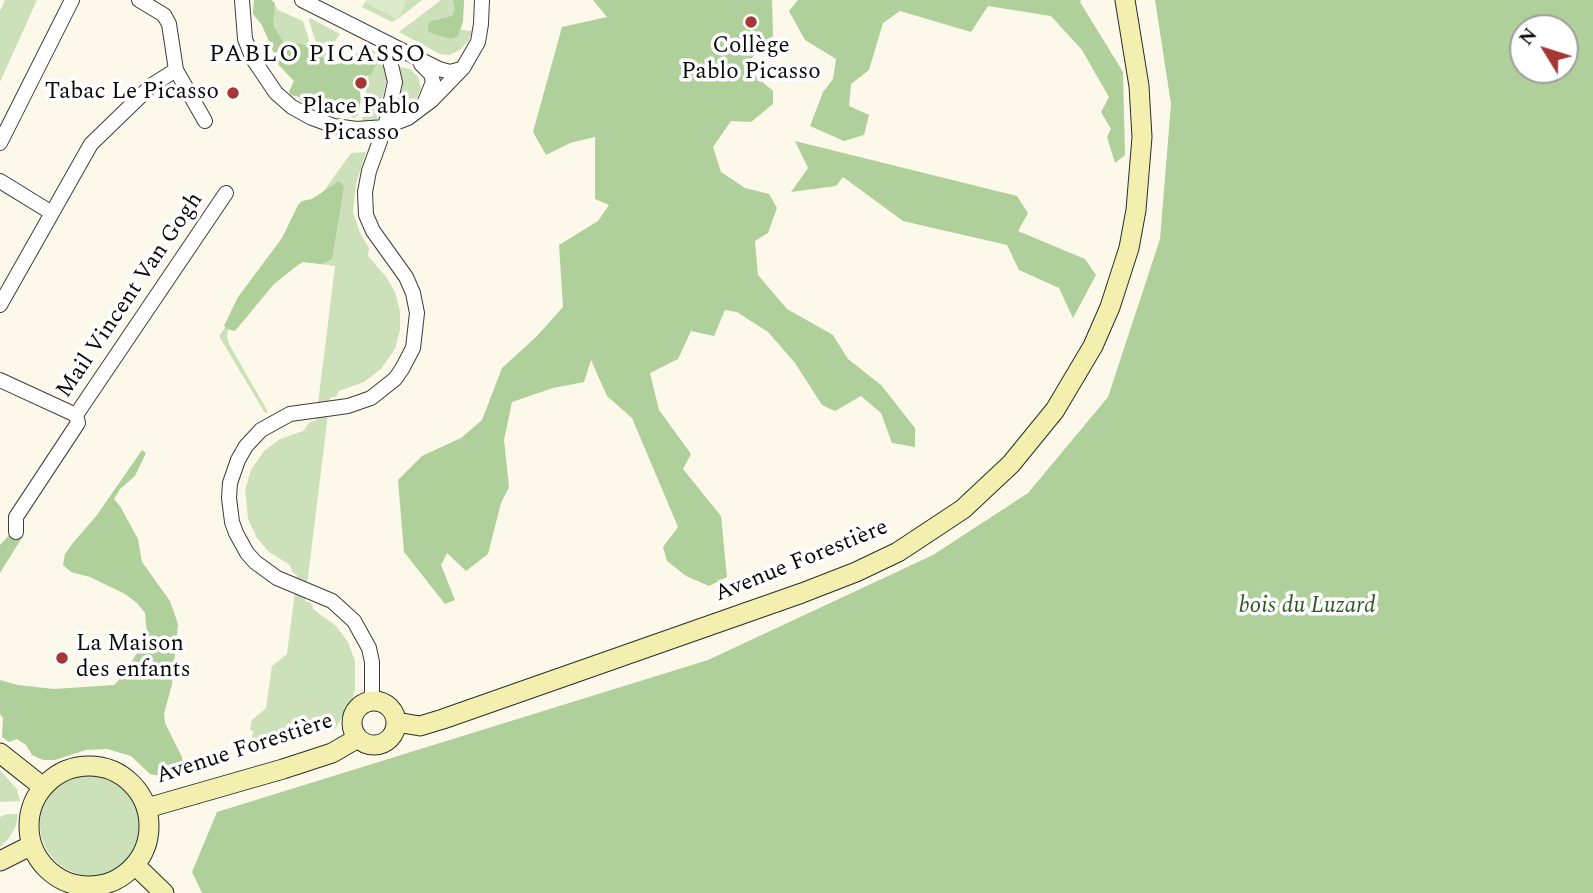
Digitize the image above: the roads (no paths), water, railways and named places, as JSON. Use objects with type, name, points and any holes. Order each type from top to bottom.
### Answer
[{"type":"street","points":[[0,143],[72,0]]},
{"type":"street","points":[[139,0],[164,15],[169,24],[176,70],[205,121]]},
{"type":"street","points":[[242,0],[242,19],[249,49],[263,77],[276,93],[292,107],[312,118],[334,126],[357,129],[385,127],[408,118],[463,68],[478,42],[482,0]]},
{"type":"street","points":[[302,0],[415,59],[450,72],[463,68]]},
{"type":"street","name":"Avenue Forestière","points":[[396,722],[419,726],[443,719],[856,572],[898,552],[953,516],[1011,464],[1055,410],[1093,346],[1110,307],[1129,248],[1136,210],[1142,137],[1139,86],[1125,0]]},
{"type":"street","points":[[372,701],[372,662],[369,648],[354,621],[332,601],[277,578],[255,562],[247,554],[236,533],[229,498],[232,473],[238,460],[246,446],[261,430],[290,414],[348,406],[371,398],[395,379],[409,358],[417,327],[413,293],[406,277],[373,231],[366,215],[365,192],[369,171],[385,127],[395,82],[386,44]]},
{"type":"street","points":[[415,59],[431,74],[433,82],[423,107]]},
{"type":"street","points":[[0,305],[100,133],[152,85],[176,70]]},
{"type":"street","points":[[0,181],[52,213]]},
{"type":"street","name":"Mail Vincent Van Gogh","points":[[16,532],[16,517],[78,424],[76,415],[226,193]]},
{"type":"street","points":[[0,380],[76,415]]},
{"type":"street","points":[[372,701],[386,704],[396,722],[391,736],[379,744],[364,742],[358,738],[352,725],[359,706],[372,701]]},
{"type":"street","name":"Avenue Forestière","points":[[147,808],[332,753],[358,738]]},
{"type":"street","points":[[0,753],[43,787]]},
{"type":"street","points":[[92,766],[110,769],[126,778],[138,791],[147,808],[148,839],[143,853],[135,865],[113,881],[104,884],[86,887],[69,883],[52,874],[40,861],[32,845],[29,826],[32,807],[43,787],[57,775],[74,768],[92,766]]},
{"type":"street","points":[[0,861],[32,845]]},
{"type":"street","points":[[135,865],[164,893]]},
{"type":"place","name":"Collège Pablo Picasso","points":[[751,22]]},
{"type":"place","name":"Place Pablo Picasso","points":[[361,83]]},
{"type":"place","name":"Tabac Le Picasso","points":[[233,93]]},
{"type":"place","name":"La Maison des enfants","points":[[62,658]]},
{"type":"district","name":"PABLO PICASSO","points":[[318,56]]},
{"type":"park label","name":"bois du Luzard","points":[[1307,607]]}]
